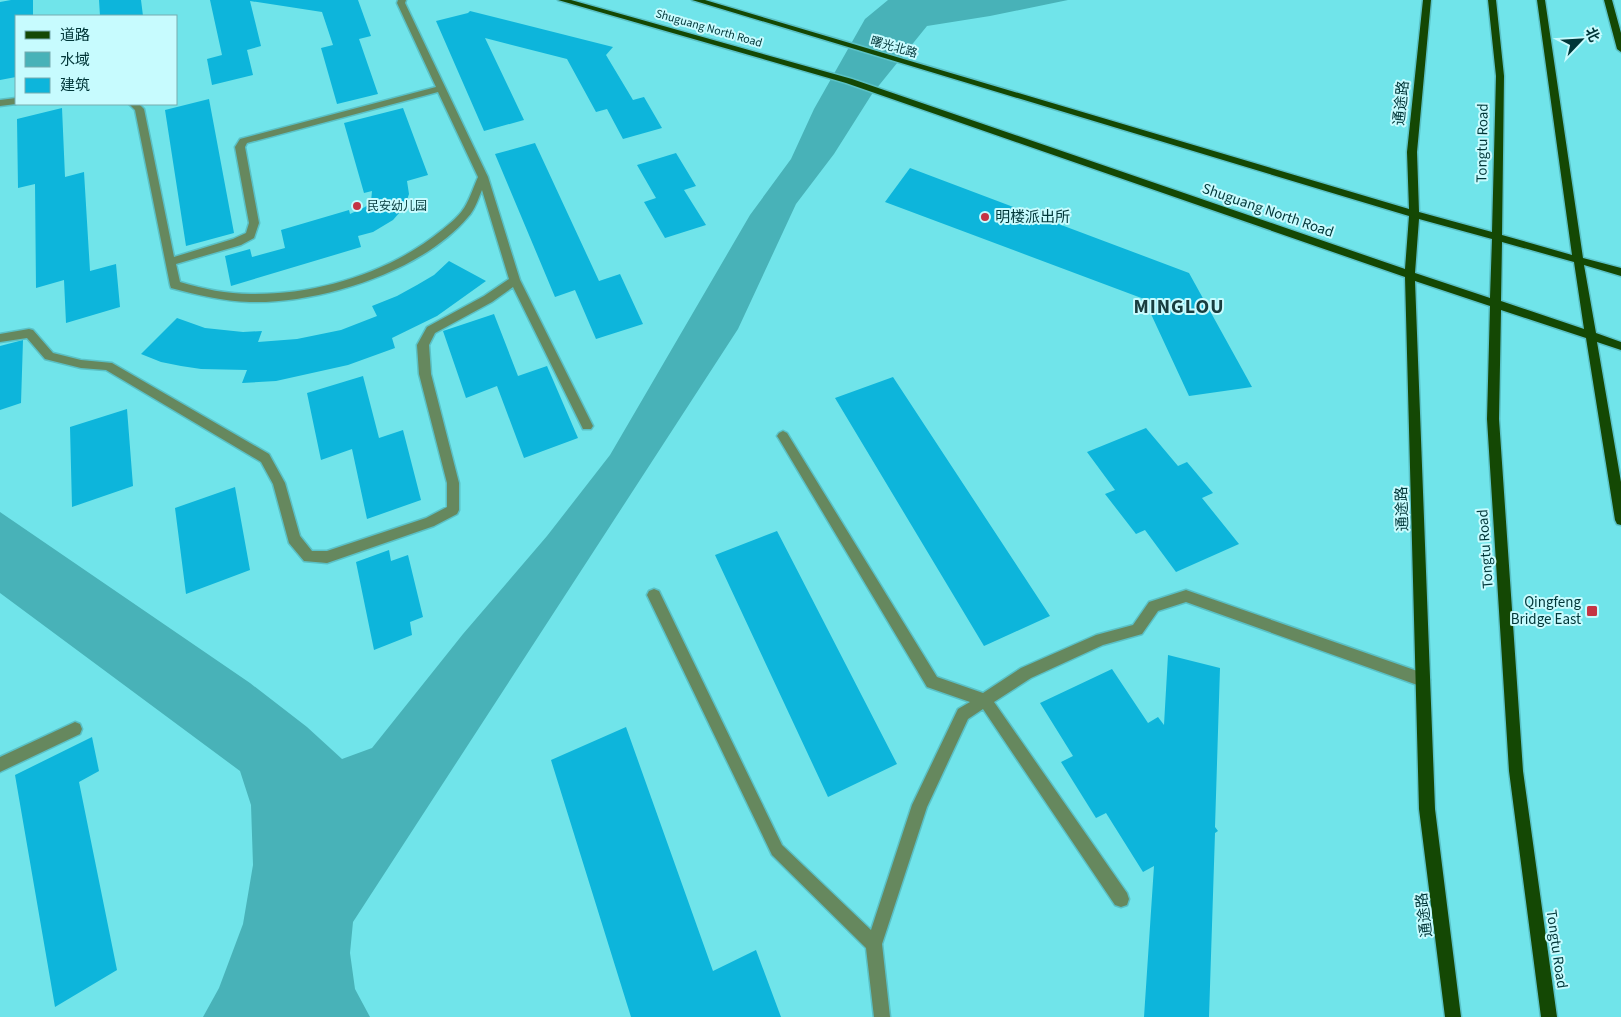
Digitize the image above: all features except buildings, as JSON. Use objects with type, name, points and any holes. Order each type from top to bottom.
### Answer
[{"type":"main road","name":"Shuguang North Road","points":[[562,0],[849,81],[1621,346]]},
{"type":"main road","name":"Shuguang North Road","points":[[696,0],[853,48]]},
{"type":"main road","name":"通途路","points":[[1427,0],[1412,152],[1414,214],[1410,275],[1427,809],[1453,1017]]},
{"type":"main road","name":"Tongtu Road","points":[[1492,0],[1500,76],[1493,419],[1516,761],[1549,1017]]},
{"type":"main road","points":[[1541,0],[1551,84],[1578,260],[1621,520]]},
{"type":"main road","points":[[1608,0],[1621,50]]},
{"type":"main road","name":"曙光北路","points":[[853,48],[1414,214]]},
{"type":"main road","points":[[1414,214],[1621,272]]},
{"type":"lane","points":[[402,0],[401,3],[483,177],[515,280],[587,426]]},
{"type":"lane","points":[[170,262],[237,242],[250,235],[254,223],[240,147],[243,141],[442,88]]},
{"type":"lane","points":[[0,103],[15,101]]},
{"type":"lane","points":[[135,105],[139,109],[175,285],[226,296],[261,298],[300,293],[371,276],[409,258],[437,241],[466,213],[483,177]]},
{"type":"lane","points":[[0,338],[29,333],[49,356],[81,364],[108,366],[265,458],[280,483],[294,539],[309,557],[327,557],[430,522],[453,510],[452,483],[425,374],[423,345],[431,330],[488,299],[515,280]]},
{"type":"lane","points":[[783,436],[932,682],[985,700],[1121,899]]},
{"type":"lane","points":[[654,595],[777,850],[874,944]]},
{"type":"lane","points":[[882,1017],[874,944],[920,805],[963,714],[1026,673],[1101,639],[1136,630],[1154,606],[1186,596],[1423,680]]},
{"type":"lane","points":[[0,765],[75,729]]},
{"type":"water","points":[[888,0],[1068,0],[990,16],[927,26],[872,94],[834,154],[796,204],[738,329],[353,922],[350,953],[355,989],[370,1017],[203,1017],[219,988],[243,924],[253,865],[251,805],[240,771],[0,593],[0,512],[250,683],[307,727],[342,759],[372,748],[463,634],[547,536],[610,455],[750,215],[791,159],[814,109],[865,19]]},
{"type":"place","name":"民安幼儿园","points":[[357,206]]},
{"type":"place","name":"明楼派出所","points":[[985,217]]},
{"type":"place","name":"Qingfeng Bridge East","points":[[1592,611]]},
{"type":"district","name":"MINGLOU","points":[[1179,306]]}]
